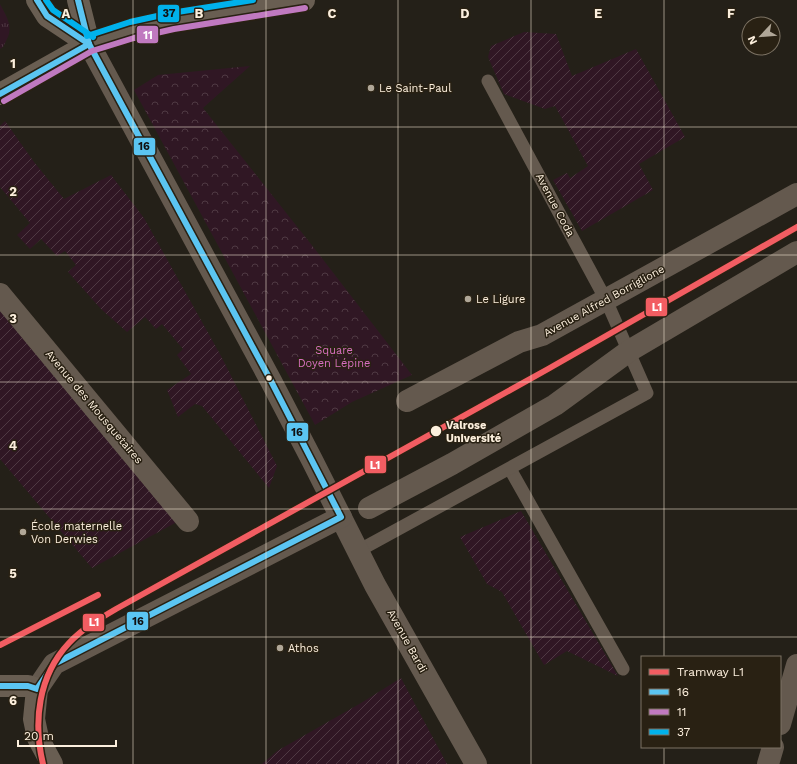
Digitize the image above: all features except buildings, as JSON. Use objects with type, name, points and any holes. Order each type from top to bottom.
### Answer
[{"type":"street","points":[[37,0],[47,16],[89,44]]},
{"type":"street","points":[[78,0],[89,44]]},
{"type":"street","points":[[0,94],[89,44],[132,30],[173,21],[304,0]]},
{"type":"street","name":"Avenue Bardi","points":[[89,44],[267,374],[391,614],[476,764]]},
{"type":"street","name":"Avenue Alfred Borriglione","points":[[407,401],[518,342],[542,335],[797,194]]},
{"type":"street","points":[[369,508],[452,464],[555,405],[629,351],[797,252]]},
{"type":"street","name":"Avenue des Mousquetaires","points":[[0,294],[188,521]]},
{"type":"street","points":[[52,764],[38,738],[34,719],[37,689],[54,664],[341,517]]},
{"type":"street","points":[[781,721],[797,665]]},
{"type":"street","points":[[0,686],[28,686],[37,689]]},
{"type":"street","points":[[768,764],[773,748]]},
{"type":"lane","name":"Avenue Coda","points":[[488,81],[606,300],[629,351]]},
{"type":"lane","points":[[358,552],[647,393],[629,351]]},
{"type":"lane","points":[[510,469],[623,669]]},
{"type":"green space","points":[[0,4],[9,22],[9,32],[4,46],[0,49]]},
{"type":"green space","points":[[524,32],[556,34],[572,76],[636,49],[685,137],[639,164],[653,190],[582,231],[553,180],[567,173],[570,178],[588,166],[555,106],[545,109],[504,94],[488,57],[491,46]]},
{"type":"green space","name":"Square Doyen Lépine","points":[[250,66],[203,108],[412,375],[352,402],[315,425],[134,90],[158,75]]},
{"type":"green space","points":[[5,121],[34,162],[64,199],[111,175],[144,218],[221,356],[277,466],[269,488],[202,406],[195,404],[178,417],[167,390],[191,374],[177,355],[183,349],[162,324],[156,329],[145,317],[127,332],[101,309],[68,272],[76,265],[65,251],[57,256],[41,239],[30,249],[17,235],[30,223],[0,187],[0,126]]},
{"type":"green space","points":[[0,311],[177,522],[92,568],[0,459]]},
{"type":"green space","points":[[521,511],[618,676],[567,651],[544,665],[502,592],[487,584],[460,537]]},
{"type":"green space","points":[[401,678],[447,764],[262,764],[277,751],[361,703]]},
{"type":"tram line","name":"L1","points":[[43,764],[38,732],[39,716],[41,700],[50,670],[69,643],[91,624],[548,369],[797,227]]},
{"type":"tram line","name":"L1","points":[[0,645],[98,595]]},
{"type":"transit line","name":"16","points":[[37,0],[47,16],[89,44]]},
{"type":"transit line","name":"37","points":[[46,0],[53,10],[93,37]]},
{"type":"transit line","name":"16","points":[[0,686],[28,686],[37,689],[54,664],[341,517],[271,381],[89,44],[78,0]]},
{"type":"transit line","name":"37","points":[[87,36],[130,22],[171,13],[253,0]]},
{"type":"transit line","name":"11","points":[[4,101],[92,51],[134,38],[174,29],[305,8]]},
{"type":"transit line","name":"16","points":[[0,94],[89,44]]},
{"type":"place","name":"Le Saint-Paul","points":[[371,88]]},
{"type":"place","name":"Le Ligure","points":[[468,299]]},
{"type":"place","name":"Valrose Université","points":[[436,431]]},
{"type":"place","name":"École maternelle Von Derwies","points":[[23,532]]},
{"type":"place","name":"Athos","points":[[280,648]]}]
